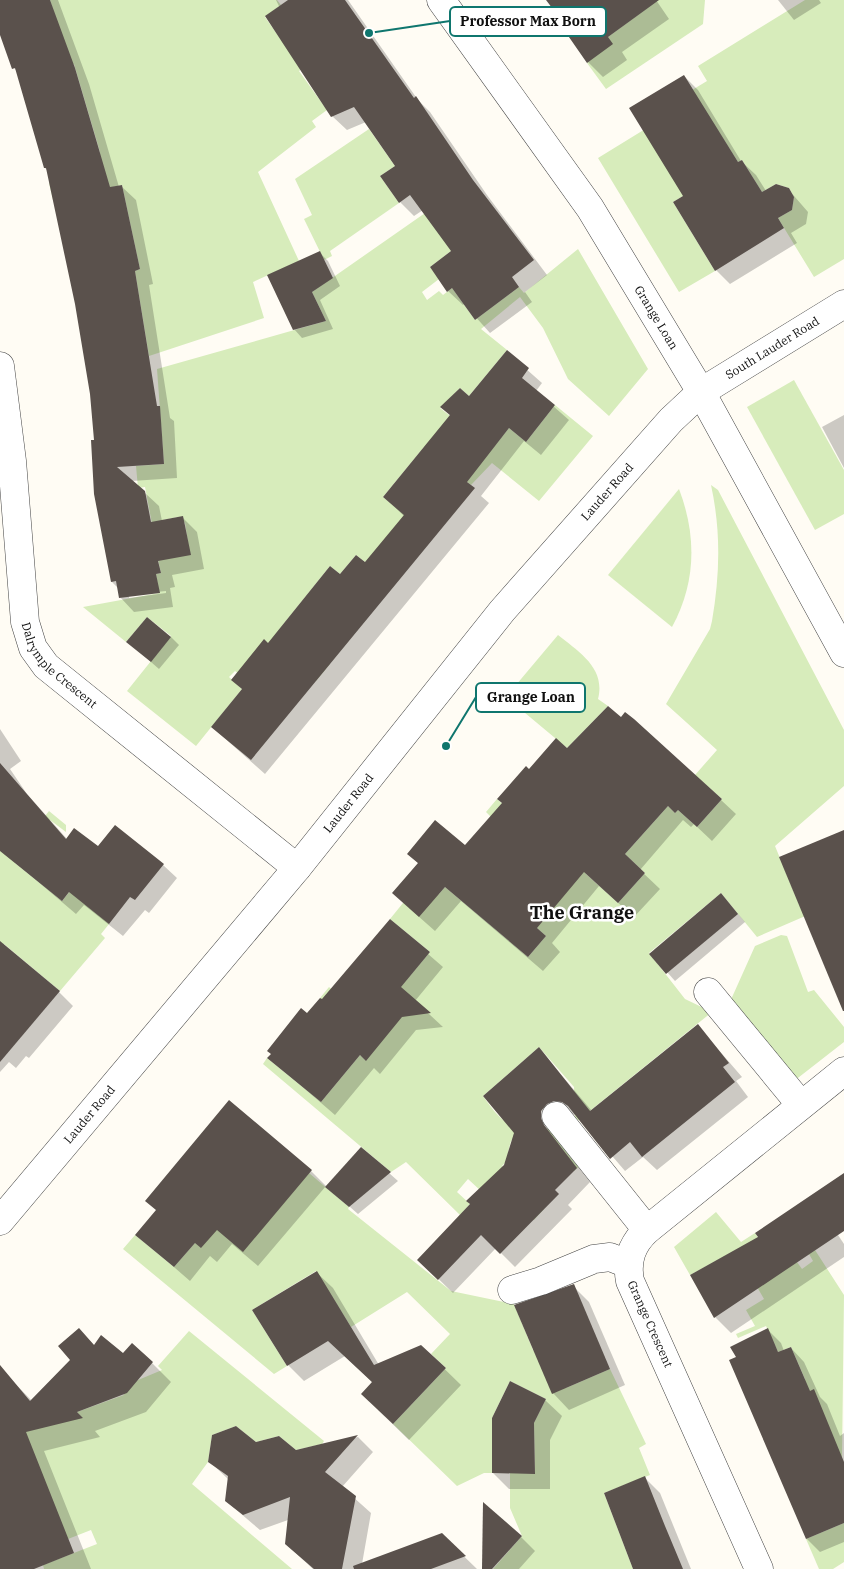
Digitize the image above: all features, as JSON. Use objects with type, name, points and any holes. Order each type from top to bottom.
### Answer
[{"type":"street","name":"Grange Loan","points":[[441,0],[590,208],[701,392],[844,652]]},
{"type":"street","name":"South Lauder Road","points":[[701,392],[844,304]]},
{"type":"street","name":"Dalrymple Crescent","points":[[0,366],[12,461],[25,622],[35,653],[46,666],[297,868]]},
{"type":"street","name":"Lauder Road","points":[[0,1221],[297,868],[502,611],[665,426],[701,392]]},
{"type":"street","points":[[708,992],[801,1105]]},
{"type":"street","name":"Grange Crescent","points":[[759,1569],[630,1281],[628,1264],[638,1238],[844,1071]]},
{"type":"street","points":[[556,1116],[647,1230]]},
{"type":"street","points":[[512,1290],[594,1259],[610,1257],[628,1264]]},
{"type":"green space","points":[[50,0],[277,0],[281,5],[265,17],[282,41],[318,57],[299,71],[327,110],[312,121],[316,127],[258,172],[299,261],[253,282],[264,318],[149,356],[135,271],[140,269],[122,185],[53,200],[49,183],[98,165],[100,152],[74,64],[71,65]]},
{"type":"green space","points":[[652,0],[705,0],[703,24],[606,89],[587,63],[608,37],[654,3]]},
{"type":"green space","points":[[805,0],[844,0],[844,259],[814,277],[778,218],[792,210],[794,197],[789,188],[776,184],[762,192],[742,160],[738,162],[717,129],[683,196],[673,202],[715,271],[679,292],[598,158],[668,115],[664,107],[707,81],[698,66]]},
{"type":"green space","points":[[369,129],[395,166],[380,176],[399,203],[330,251],[332,256],[324,260],[304,219],[312,215],[295,179]]},
{"type":"green space","points":[[448,197],[451,251],[430,267],[439,279],[422,292],[427,300],[439,291],[443,295],[452,288],[475,320],[519,287],[524,293],[578,249],[648,369],[609,416],[568,379],[543,328],[520,297],[481,329],[507,350],[469,396],[460,388],[440,408],[492,449],[509,428],[526,442],[555,405],[593,436],[539,501],[492,463],[471,485],[424,447],[383,497],[431,536],[365,562],[356,555],[340,574],[330,566],[282,626],[330,664],[316,681],[264,640],[243,677],[235,671],[229,677],[242,689],[196,746],[127,691],[171,636],[147,617],[126,642],[83,607],[159,593],[156,574],[161,573],[157,555],[189,549],[185,523],[178,517],[163,520],[159,528],[153,529],[145,487],[138,488],[136,466],[164,464],[157,369],[326,321],[312,292]]},
{"type":"green space","points":[[794,380],[844,470],[844,514],[815,530],[747,407]]},
{"type":"green space","points":[[711,485],[718,490],[844,730],[844,786],[775,846],[796,897],[810,914],[757,937],[721,893],[649,953],[685,999],[712,1012],[575,1123],[574,1087],[539,1047],[483,1096],[499,1116],[512,1125],[553,1129],[582,1164],[574,1171],[536,1133],[519,1134],[511,1141],[508,1152],[512,1156],[502,1166],[544,1209],[534,1220],[493,1181],[482,1192],[468,1179],[457,1192],[470,1204],[460,1215],[406,1162],[391,1172],[263,1064],[267,1058],[321,1102],[360,1055],[366,1061],[346,1019],[320,998],[329,987],[371,1022],[430,952],[390,919],[403,903],[439,894],[445,887],[528,957],[546,936],[537,928],[490,816],[486,812],[497,799],[541,838],[570,805],[586,874],[618,903],[645,873],[625,854],[668,806],[675,813],[678,810],[697,827],[722,799],[695,775],[717,750],[666,704],[710,629],[712,621],[717,586],[718,536]]},
{"type":"green space","points":[[679,489],[689,524],[691,559],[686,593],[672,627],[608,575]]},
{"type":"green space","points":[[558,635],[589,662],[598,678],[598,699],[608,706],[567,748],[506,697]]},
{"type":"green space","points":[[49,811],[66,825],[66,832],[50,820],[15,863],[62,901],[75,885],[109,924],[101,934],[105,938],[60,991],[4,944],[0,948],[0,820],[42,820]]},
{"type":"green space","points":[[781,935],[787,936],[808,992],[814,990],[844,1027],[844,1042],[794,1081],[729,1004],[755,946]]},
{"type":"green space","points":[[309,1173],[349,1207],[348,1209],[451,1291],[514,1304],[533,1350],[566,1388],[610,1369],[646,1444],[639,1448],[650,1475],[604,1493],[633,1569],[493,1569],[522,1536],[510,1508],[510,1473],[535,1473],[534,1423],[546,1399],[510,1381],[492,1418],[492,1473],[484,1473],[457,1486],[393,1424],[446,1368],[431,1354],[450,1334],[407,1292],[351,1327],[316,1271],[252,1310],[287,1366],[274,1374],[123,1249],[135,1235],[174,1267],[195,1243]]},
{"type":"green space","points":[[716,1212],[741,1242],[755,1233],[781,1272],[797,1262],[802,1269],[813,1261],[809,1254],[815,1250],[844,1295],[842,1459],[797,1397],[792,1385],[805,1379],[791,1347],[778,1352],[766,1326],[738,1338],[736,1334],[755,1326],[746,1310],[764,1299],[736,1250],[690,1275],[674,1247]]},
{"type":"green space","points":[[189,1331],[324,1441],[322,1444],[296,1450],[279,1436],[256,1442],[236,1426],[212,1435],[208,1462],[192,1484],[292,1569],[44,1569],[43,1565],[97,1544],[91,1530],[68,1539],[0,1423],[82,1418],[77,1412],[124,1395],[119,1388],[162,1370],[158,1366]]},
{"type":"green space","points":[[844,1523],[844,1562],[833,1569],[819,1569],[806,1539]]},
{"type":"building","points":[[0,0],[50,0],[75,68],[110,187],[122,185],[140,269],[135,271],[157,406],[160,406],[164,464],[117,467],[145,491],[151,522],[183,516],[191,555],[158,561],[161,573],[156,574],[160,593],[119,598],[116,581],[111,582],[94,494],[91,440],[94,440],[90,394],[75,304],[46,168],[44,168],[15,68],[12,69],[0,35]]},
{"type":"building","points":[[288,0],[345,0],[414,98],[416,96],[473,180],[534,260],[512,277],[519,287],[475,320],[452,288],[447,292],[430,267],[451,251],[410,195],[399,203],[380,176],[395,166],[354,107],[331,117],[265,16]]},
{"type":"building","points":[[546,0],[659,0],[608,37],[613,44],[587,63],[562,27],[565,25]]},
{"type":"building","points":[[684,75],[738,162],[742,160],[762,192],[776,184],[789,188],[794,197],[792,210],[778,218],[784,228],[715,271],[673,202],[683,196],[629,108]]},
{"type":"building","points":[[320,251],[333,278],[312,292],[326,321],[293,330],[267,275]]},
{"type":"building","points":[[507,350],[529,368],[522,378],[555,405],[526,442],[509,428],[467,482],[475,488],[251,760],[211,727],[242,689],[231,680],[264,639],[268,643],[330,566],[340,574],[356,555],[365,562],[404,515],[383,497],[450,415],[440,407],[460,388],[469,396]]},
{"type":"building","points":[[147,617],[171,637],[151,662],[126,642]]},
{"type":"building","points":[[608,706],[621,717],[625,712],[634,719],[722,799],[697,827],[678,810],[675,813],[668,806],[625,854],[645,873],[618,903],[584,872],[537,928],[546,936],[528,957],[445,887],[419,917],[392,893],[418,863],[407,854],[435,820],[465,845],[502,803],[497,799],[526,766],[529,769],[556,738],[567,748]]},
{"type":"building","points":[[0,763],[66,839],[74,828],[98,846],[115,825],[164,864],[135,900],[130,897],[109,924],[69,892],[62,901],[0,851]]},
{"type":"building","points":[[844,830],[844,1011],[843,1011],[779,857]]},
{"type":"building","points":[[721,893],[738,914],[666,974],[649,954]]},
{"type":"building","points":[[390,919],[430,952],[401,987],[431,1013],[402,1017],[366,1061],[360,1055],[321,1102],[267,1058],[271,1054],[267,1051],[301,1008],[307,1013],[320,998],[322,999]]},
{"type":"building","points":[[0,941],[60,991],[0,1062]]},
{"type":"building","points":[[698,1024],[729,1063],[723,1067],[735,1082],[642,1157],[630,1142],[610,1159],[568,1106],[562,1102],[554,1101],[547,1104],[541,1111],[544,1125],[577,1168],[555,1190],[559,1194],[500,1254],[481,1235],[438,1280],[417,1260],[470,1204],[466,1201],[504,1165],[514,1133],[483,1096],[539,1047],[590,1111]]},
{"type":"building","points":[[229,1100],[312,1170],[243,1252],[217,1230],[201,1248],[195,1243],[174,1267],[135,1235],[156,1210],[145,1201]]},
{"type":"building","points":[[361,1147],[391,1172],[349,1207],[325,1187]]},
{"type":"building","points":[[844,1173],[844,1231],[714,1318],[690,1275],[758,1237],[755,1233]]},
{"type":"building","points":[[317,1271],[374,1365],[421,1345],[446,1368],[393,1424],[361,1394],[372,1382],[328,1341],[287,1366],[252,1310]]},
{"type":"building","points":[[574,1284],[610,1369],[552,1394],[514,1305]]},
{"type":"building","points":[[79,1328],[94,1345],[101,1335],[123,1353],[132,1343],[153,1362],[127,1393],[77,1412],[83,1418],[26,1432],[74,1553],[34,1569],[0,1569],[0,1365],[30,1401],[70,1360],[58,1346]]},
{"type":"building","points":[[768,1328],[778,1352],[791,1347],[810,1391],[814,1389],[844,1462],[844,1523],[806,1539],[729,1360],[736,1357],[730,1347]]},
{"type":"building","points":[[510,1381],[546,1399],[534,1423],[535,1474],[492,1473],[492,1418]]},
{"type":"building","points":[[236,1426],[256,1442],[279,1436],[296,1450],[358,1435],[325,1472],[356,1496],[342,1569],[314,1569],[285,1544],[290,1497],[243,1515],[225,1501],[228,1476],[208,1462],[212,1435]]},
{"type":"building","points":[[645,1476],[683,1569],[633,1569],[604,1493]]},
{"type":"building","points":[[483,1502],[522,1536],[492,1569],[482,1569]]},
{"type":"building","points":[[442,1533],[466,1556],[431,1569],[354,1569],[353,1566]]},
{"type":"place","name":"Professor Max Born","points":[[369,33]]},
{"type":"place","name":"Grange Loan","points":[[446,746]]},
{"type":"district","name":"The Grange","points":[[582,913]]}]
